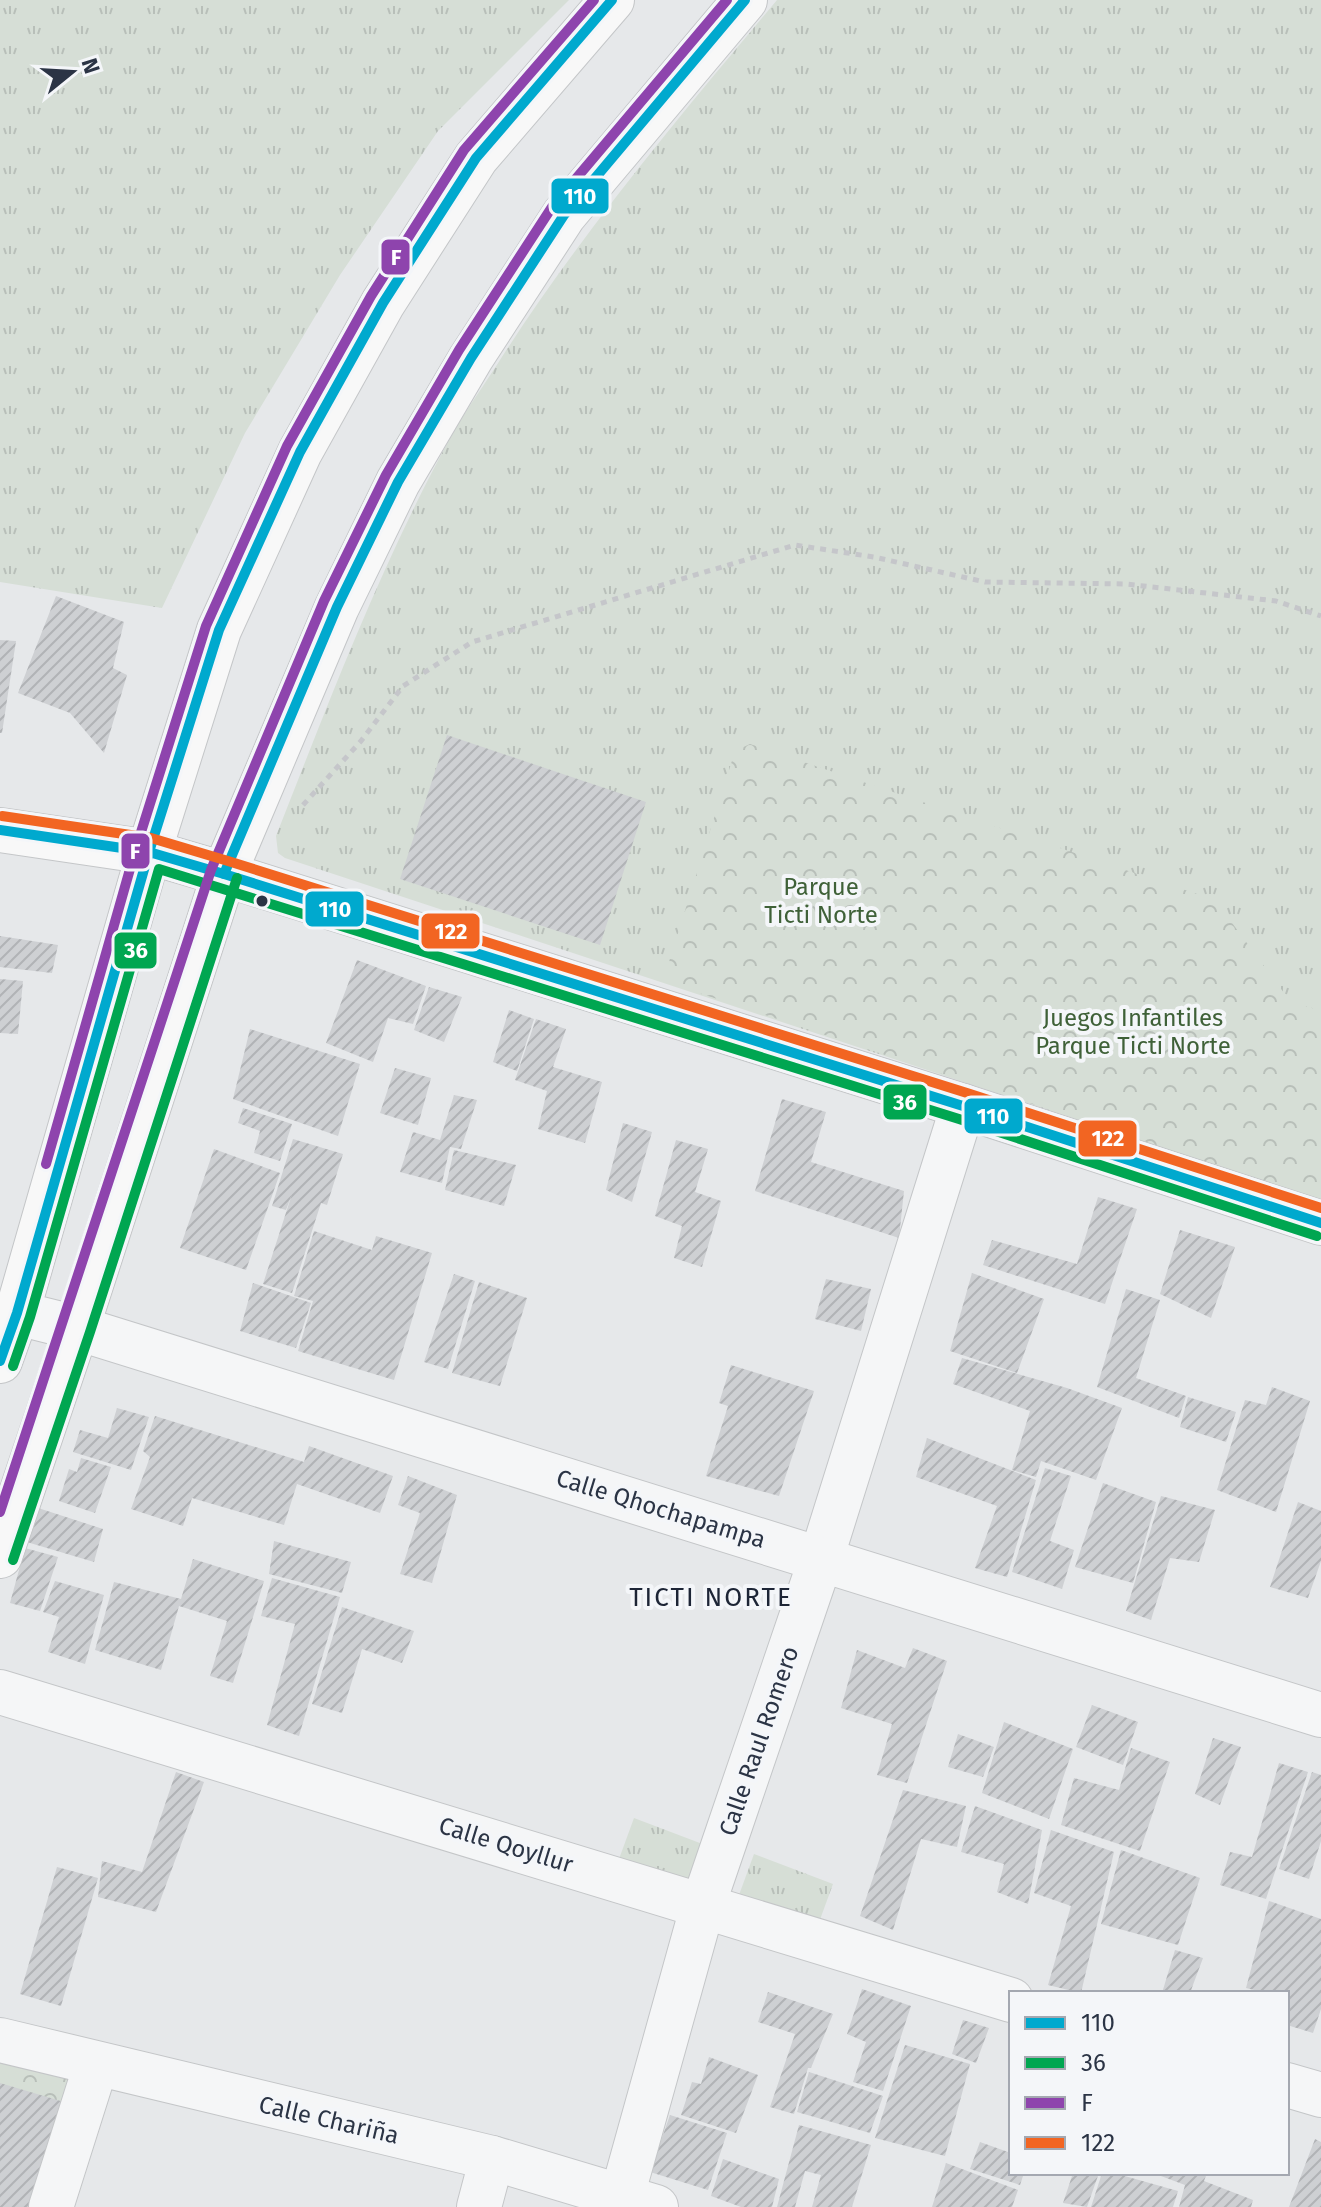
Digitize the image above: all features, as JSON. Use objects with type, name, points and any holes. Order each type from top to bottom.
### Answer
[{"type":"main road","points":[[0,1361],[8,1312],[219,630],[300,452],[383,303],[476,158],[612,0]]},
{"type":"main road","points":[[0,1556],[224,874],[337,607],[398,482],[464,370],[564,215],[745,0]]},
{"type":"main road","points":[[0,830],[149,852],[224,874]]},
{"type":"street","points":[[224,874],[963,1106],[1321,1223]]},
{"type":"street","name":"Calle Raul Romero","points":[[639,2202],[703,1905],[821,1559],[963,1106]]},
{"type":"street","name":"Calle Qhochapampa","points":[[8,1312],[77,1328],[1321,1715]]},
{"type":"street","name":"Calle Qoyllur","points":[[0,1692],[1009,1999]]},
{"type":"street","name":"Calle Chariña","points":[[0,2040],[492,2158],[639,2202]]},
{"type":"street","points":[[51,2207],[96,2065]]},
{"type":"street","points":[[1289,2086],[1321,2095]]},
{"type":"street","points":[[479,2207],[492,2158]]},
{"type":"path","points":[[297,812],[361,741],[403,686],[472,642],[795,545],[874,557],[985,582],[1126,584],[1276,601],[1321,616]]},
{"type":"green space","points":[[0,0],[569,0],[438,131],[340,275],[245,433],[162,608],[0,582]]},
{"type":"green space","name":"Juegos Infantiles Parque Ticti Norte","points":[[777,0],[1321,0],[1321,1200],[285,858],[278,853],[276,836],[358,631],[403,530],[454,431],[564,266],[668,132]]},
{"type":"green space","name":"Parque Ticti Norte","points":[[750,744],[1215,900],[1290,1001],[1321,1011],[1321,1200],[663,981],[735,751]]},
{"type":"green space","points":[[634,1818],[713,1848],[698,1888],[619,1859]]},
{"type":"green space","points":[[754,1854],[833,1884],[818,1925],[739,1895]]},
{"type":"green space","points":[[0,2053],[68,2078],[72,2088],[0,2207]]},
{"type":"building","points":[[56,596],[124,622],[113,668],[127,675],[104,753],[70,713],[18,693]]},
{"type":"building","points":[[0,640],[16,641],[2,733],[0,733]]},
{"type":"building","points":[[447,735],[646,802],[600,945],[400,879]]},
{"type":"building","points":[[0,936],[58,945],[52,973],[0,967]]},
{"type":"building","points":[[357,960],[426,986],[413,1024],[388,1018],[373,1062],[326,1043]]},
{"type":"building","points":[[0,979],[23,981],[18,1034],[0,1033]]},
{"type":"building","points":[[429,987],[462,997],[444,1042],[414,1030]]},
{"type":"building","points":[[509,1010],[534,1019],[517,1071],[493,1062]]},
{"type":"building","points":[[536,1019],[566,1029],[553,1067],[602,1082],[585,1143],[538,1129],[547,1091],[515,1080]]},
{"type":"building","points":[[250,1029],[360,1064],[338,1136],[233,1099]]},
{"type":"building","points":[[395,1068],[431,1078],[418,1125],[380,1113]]},
{"type":"building","points":[[454,1095],[477,1100],[461,1149],[450,1147],[442,1183],[400,1172],[413,1132],[440,1140]]},
{"type":"building","points":[[782,1099],[826,1112],[811,1162],[904,1191],[899,1238],[755,1191]]},
{"type":"building","points":[[243,1108],[292,1124],[280,1161],[254,1153],[260,1131],[238,1123]]},
{"type":"building","points":[[623,1123],[652,1132],[632,1202],[606,1190]]},
{"type":"building","points":[[293,1139],[343,1154],[327,1205],[321,1203],[292,1293],[263,1284],[292,1194],[286,1210],[272,1206]]},
{"type":"building","points":[[676,1140],[708,1149],[695,1192],[721,1201],[702,1267],[674,1258],[682,1226],[655,1216]]},
{"type":"building","points":[[214,1149],[280,1173],[246,1270],[180,1248]]},
{"type":"building","points":[[454,1150],[516,1165],[504,1206],[445,1190]]},
{"type":"building","points":[[1098,1197],[1137,1209],[1105,1304],[983,1265],[992,1240],[1077,1264]]},
{"type":"building","points":[[1180,1230],[1235,1247],[1211,1318],[1160,1294]]},
{"type":"building","points":[[314,1231],[372,1250],[376,1236],[432,1253],[394,1380],[298,1351],[313,1301],[294,1296]]},
{"type":"building","points":[[972,1273],[1044,1299],[1017,1373],[950,1351]]},
{"type":"building","points":[[454,1274],[475,1281],[448,1369],[424,1362]]},
{"type":"building","points":[[826,1279],[871,1289],[861,1331],[815,1319]]},
{"type":"building","points":[[479,1282],[527,1298],[500,1386],[452,1373]]},
{"type":"building","points":[[253,1283],[311,1303],[296,1348],[240,1331]]},
{"type":"building","points":[[1126,1289],[1160,1300],[1136,1378],[1186,1396],[1179,1418],[1097,1387]]},
{"type":"building","points":[[962,1358],[1067,1388],[1122,1408],[1096,1480],[1041,1461],[1036,1477],[1012,1470],[1030,1411],[953,1384]]},
{"type":"building","points":[[731,1365],[814,1391],[779,1496],[706,1476],[728,1406],[719,1403]]},
{"type":"building","points":[[1272,1387],[1310,1401],[1276,1512],[1217,1490],[1245,1400],[1266,1405]]},
{"type":"building","points":[[1188,1397],[1236,1412],[1226,1442],[1180,1427]]},
{"type":"building","points":[[117,1408],[149,1417],[131,1470],[73,1452],[80,1430],[108,1438]]},
{"type":"building","points":[[155,1416],[304,1462],[309,1446],[393,1476],[380,1513],[297,1484],[284,1525],[192,1498],[183,1526],[131,1509],[150,1457],[143,1451]]},
{"type":"building","points":[[927,1438],[1036,1480],[1007,1577],[975,1568],[997,1506],[916,1477]]},
{"type":"building","points":[[81,1458],[111,1467],[95,1513],[59,1501],[69,1469],[77,1472]]},
{"type":"building","points":[[1045,1468],[1071,1476],[1050,1541],[1074,1550],[1062,1589],[1012,1572]]},
{"type":"building","points":[[408,1476],[457,1495],[432,1583],[400,1574],[420,1513],[398,1505]]},
{"type":"building","points":[[1103,1483],[1156,1502],[1133,1583],[1075,1567]]},
{"type":"building","points":[[1161,1496],[1215,1510],[1199,1562],[1170,1558],[1151,1620],[1126,1611]]},
{"type":"building","points":[[1298,1502],[1321,1511],[1321,1561],[1308,1598],[1270,1587]]},
{"type":"building","points":[[32,1506],[103,1529],[94,1562],[20,1540]]},
{"type":"building","points":[[274,1541],[351,1562],[342,1593],[269,1574]]},
{"type":"building","points":[[25,1548],[58,1557],[40,1611],[10,1603]]},
{"type":"building","points":[[193,1559],[264,1581],[233,1683],[210,1676],[227,1621],[179,1606],[161,1670],[95,1650],[114,1582],[181,1599]]},
{"type":"building","points":[[272,1578],[340,1597],[299,1736],[267,1725],[295,1624],[261,1616]]},
{"type":"building","points":[[55,1581],[104,1595],[85,1664],[48,1652],[59,1617],[43,1612]]},
{"type":"building","points":[[342,1607],[414,1631],[402,1663],[362,1649],[342,1713],[312,1704]]},
{"type":"building","points":[[913,1648],[947,1661],[907,1783],[877,1775],[892,1724],[841,1708],[857,1650],[905,1668]]},
{"type":"building","points":[[1092,1705],[1138,1722],[1123,1765],[1076,1747]]},
{"type":"building","points":[[1004,1722],[1073,1749],[1049,1819],[982,1793]]},
{"type":"building","points":[[958,1734],[994,1747],[983,1777],[948,1767]]},
{"type":"building","points":[[1213,1738],[1241,1747],[1220,1805],[1195,1794]]},
{"type":"building","points":[[1131,1748],[1170,1762],[1140,1851],[1061,1825],[1074,1778],[1119,1790]]},
{"type":"building","points":[[1279,1763],[1308,1772],[1266,1899],[1220,1885],[1230,1852],[1252,1857]]},
{"type":"building","points":[[176,1772],[204,1782],[156,1912],[98,1897],[102,1861],[142,1872]]},
{"type":"building","points":[[1312,1772],[1321,1775],[1321,1841],[1309,1879],[1279,1869]]},
{"type":"building","points":[[903,1790],[966,1806],[957,1847],[921,1839],[893,1930],[860,1916]]},
{"type":"building","points":[[975,1806],[1042,1830],[1028,1904],[997,1892],[1004,1864],[961,1852]]},
{"type":"building","points":[[1051,1830],[1114,1852],[1081,1991],[1048,1985],[1071,1906],[1034,1893]]},
{"type":"building","points":[[1121,1850],[1200,1878],[1178,1945],[1101,1924]]},
{"type":"building","points":[[57,1867],[98,1878],[61,2006],[20,1994]]},
{"type":"building","points":[[1269,1901],[1321,1919],[1321,2009],[1313,2033],[1289,2026],[1289,1991],[1246,1988]]},
{"type":"building","points":[[1175,1950],[1203,1958],[1191,1991],[1163,1991]]},
{"type":"building","points":[[862,1989],[911,2006],[883,2091],[853,2082],[866,2042],[847,2034]]},
{"type":"building","points":[[768,1992],[833,2014],[811,2068],[808,2068],[794,2114],[770,2107],[795,2034],[758,2022]]},
{"type":"building","points":[[963,2020],[989,2028],[976,2063],[952,2054]]},
{"type":"building","points":[[905,2045],[970,2064],[945,2156],[875,2138]]},
{"type":"building","points":[[709,2057],[758,2075],[736,2133],[681,2115],[692,2082],[701,2084]]},
{"type":"building","points":[[809,2072],[883,2096],[870,2133],[797,2112]]},
{"type":"building","points":[[0,2083],[64,2102],[34,2207],[0,2207]]},
{"type":"building","points":[[670,2115],[727,2133],[708,2190],[650,2172]]},
{"type":"building","points":[[799,2125],[871,2145],[852,2207],[812,2207],[821,2175],[805,2171],[795,2207],[777,2207]]},
{"type":"building","points":[[1315,2139],[1321,2142],[1321,2207],[1289,2207]]},
{"type":"building","points":[[980,2142],[1008,2152],[1009,2150],[1009,2175],[1023,2175],[1020,2185],[970,2169]]},
{"type":"building","points":[[723,2159],[779,2179],[772,2207],[741,2207],[711,2196]]},
{"type":"building","points":[[946,2163],[1018,2190],[1012,2207],[932,2207]]},
{"type":"building","points":[[1072,2175],[1098,2175],[1087,2207],[1063,2203]]},
{"type":"building","points":[[1101,2175],[1121,2175],[1178,2191],[1173,2207],[1091,2207]]},
{"type":"building","points":[[1158,2175],[1206,2175],[1204,2181],[1253,2200],[1251,2207],[1179,2207],[1185,2185]]},
{"type":"transit line","name":"F","points":[[46,1164],[136,848],[206,626],[287,446],[371,296],[464,150],[594,0]]},
{"type":"transit line","name":"110","points":[[0,1361],[17,1313],[149,852],[219,630],[300,452],[383,303],[476,158],[612,0]]},
{"type":"transit line","name":"F","points":[[0,1512],[211,870],[324,601],[386,475],[459,350],[552,207],[727,0]]},
{"type":"transit line","name":"110","points":[[224,874],[337,607],[398,482],[471,358],[564,215],[745,0]]},
{"type":"transit line","name":"122","points":[[2,816],[151,838],[967,1093],[1321,1208]]},
{"type":"transit line","name":"110","points":[[0,830],[149,852],[224,874],[963,1106],[1321,1223]]},
{"type":"transit line","name":"36","points":[[13,1366],[30,1317],[159,869],[959,1119],[1317,1236]]},
{"type":"transit line","name":"36","points":[[13,1560],[237,878]]},
{"type":"district","name":"TICTI NORTE","points":[[711,1597]]}]
